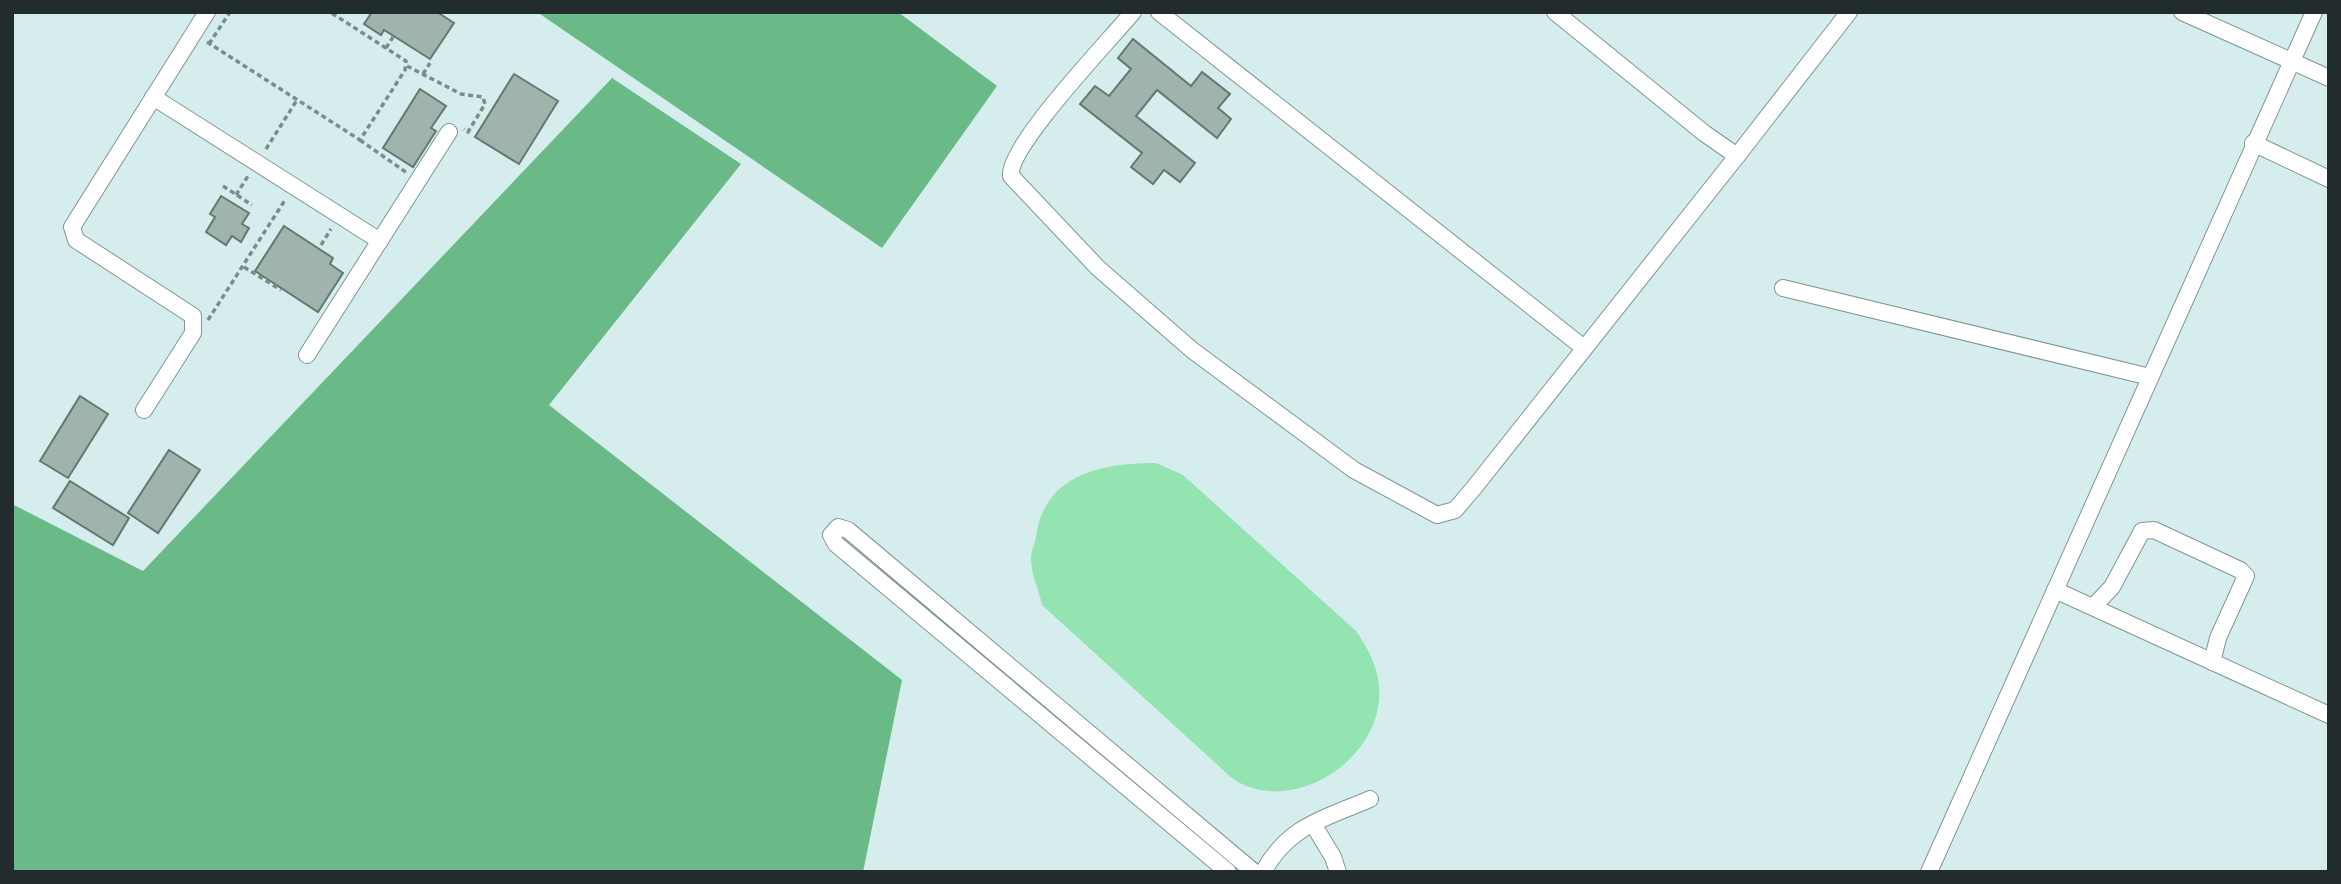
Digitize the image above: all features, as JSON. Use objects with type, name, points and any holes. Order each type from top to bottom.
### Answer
[{"type":"street","points":[[144,410],[195,328],[189,311],[76,240],[72,232],[74,222],[207,12]]},
{"type":"street","points":[[1133,12],[1017,151],[1010,173],[1014,181],[1098,268],[1192,351],[1354,470],[1437,515],[1449,513],[1461,504],[1849,12]]},
{"type":"street","points":[[1159,12],[1584,348]]},
{"type":"street","points":[[1555,12],[1704,134],[1737,156]]},
{"type":"street","points":[[2182,12],[2329,78]]},
{"type":"street","points":[[1929,872],[2253,143],[2314,12]]},
{"type":"street","points":[[153,97],[380,241]]},
{"type":"street","points":[[307,355],[449,132]]},
{"type":"street","points":[[2253,143],[2329,179]]},
{"type":"street","points":[[1783,288],[2150,377]]},
{"type":"street","points":[[1228,872],[1086,756],[836,544],[831,535],[834,530],[844,527],[848,530],[1254,872]]},
{"type":"street","points":[[2093,607],[2112,587],[2142,531],[2149,528],[2240,570],[2246,576],[2218,638],[2212,662]]},
{"type":"street","points":[[2055,590],[2329,715]]},
{"type":"street","points":[[1086,756],[1100,740]]},
{"type":"street","points":[[1263,872],[1278,846],[1313,824],[1370,799]]},
{"type":"street","points":[[1313,824],[1334,857],[1338,872]]},
{"type":"path","points":[[209,44],[230,12]]},
{"type":"path","points":[[330,12],[403,58],[407,66],[423,75],[461,94],[483,97],[485,104],[468,132],[455,123],[449,132]]},
{"type":"path","points":[[193,34],[360,140],[417,182]]},
{"type":"path","points":[[386,48],[393,37]]},
{"type":"path","points":[[423,75],[430,63]]},
{"type":"path","points":[[360,140],[407,66]]},
{"type":"path","points":[[236,195],[297,100]]},
{"type":"path","points":[[223,186],[252,205]]},
{"type":"path","points":[[195,328],[210,319],[294,186]]},
{"type":"path","points":[[243,267],[281,290]]},
{"type":"green space","points":[[537,12],[898,12],[997,86],[882,248]]},
{"type":"green space","points":[[612,78],[741,164],[549,405],[902,680],[863,872],[12,872],[12,504],[143,571]]},
{"type":"green space","points":[[1156,463],[1183,475],[1356,631],[1364,643],[1378,678],[1377,712],[1368,736],[1352,757],[1331,774],[1307,786],[1282,791],[1257,789],[1233,779],[1042,605],[1032,571],[1031,555],[1041,516],[1051,499],[1063,486],[1096,470]]},
{"type":"building","points":[[372,12],[437,12],[454,23],[430,59],[384,30],[381,35],[364,24]]},
{"type":"building","points":[[1133,39],[1191,86],[1202,72],[1230,94],[1218,108],[1231,119],[1217,138],[1157,90],[1136,116],[1195,163],[1180,182],[1164,170],[1153,184],[1131,167],[1142,153],[1080,104],[1095,86],[1109,96],[1131,69],[1118,58]]},
{"type":"building","points":[[514,74],[558,101],[519,164],[475,137]]},
{"type":"building","points":[[420,89],[446,106],[431,128],[436,131],[413,167],[383,148]]},
{"type":"building","points":[[221,196],[249,213],[242,224],[249,228],[241,242],[232,236],[226,245],[206,232],[215,217],[210,214]]},
{"type":"building","points":[[284,226],[333,258],[330,264],[343,273],[318,312],[255,271]]},
{"type":"building","points":[[80,396],[108,414],[68,478],[40,461]]},
{"type":"building","points":[[169,450],[200,470],[158,533],[128,513]]},
{"type":"building","points":[[70,481],[129,518],[113,545],[53,508]]}]
